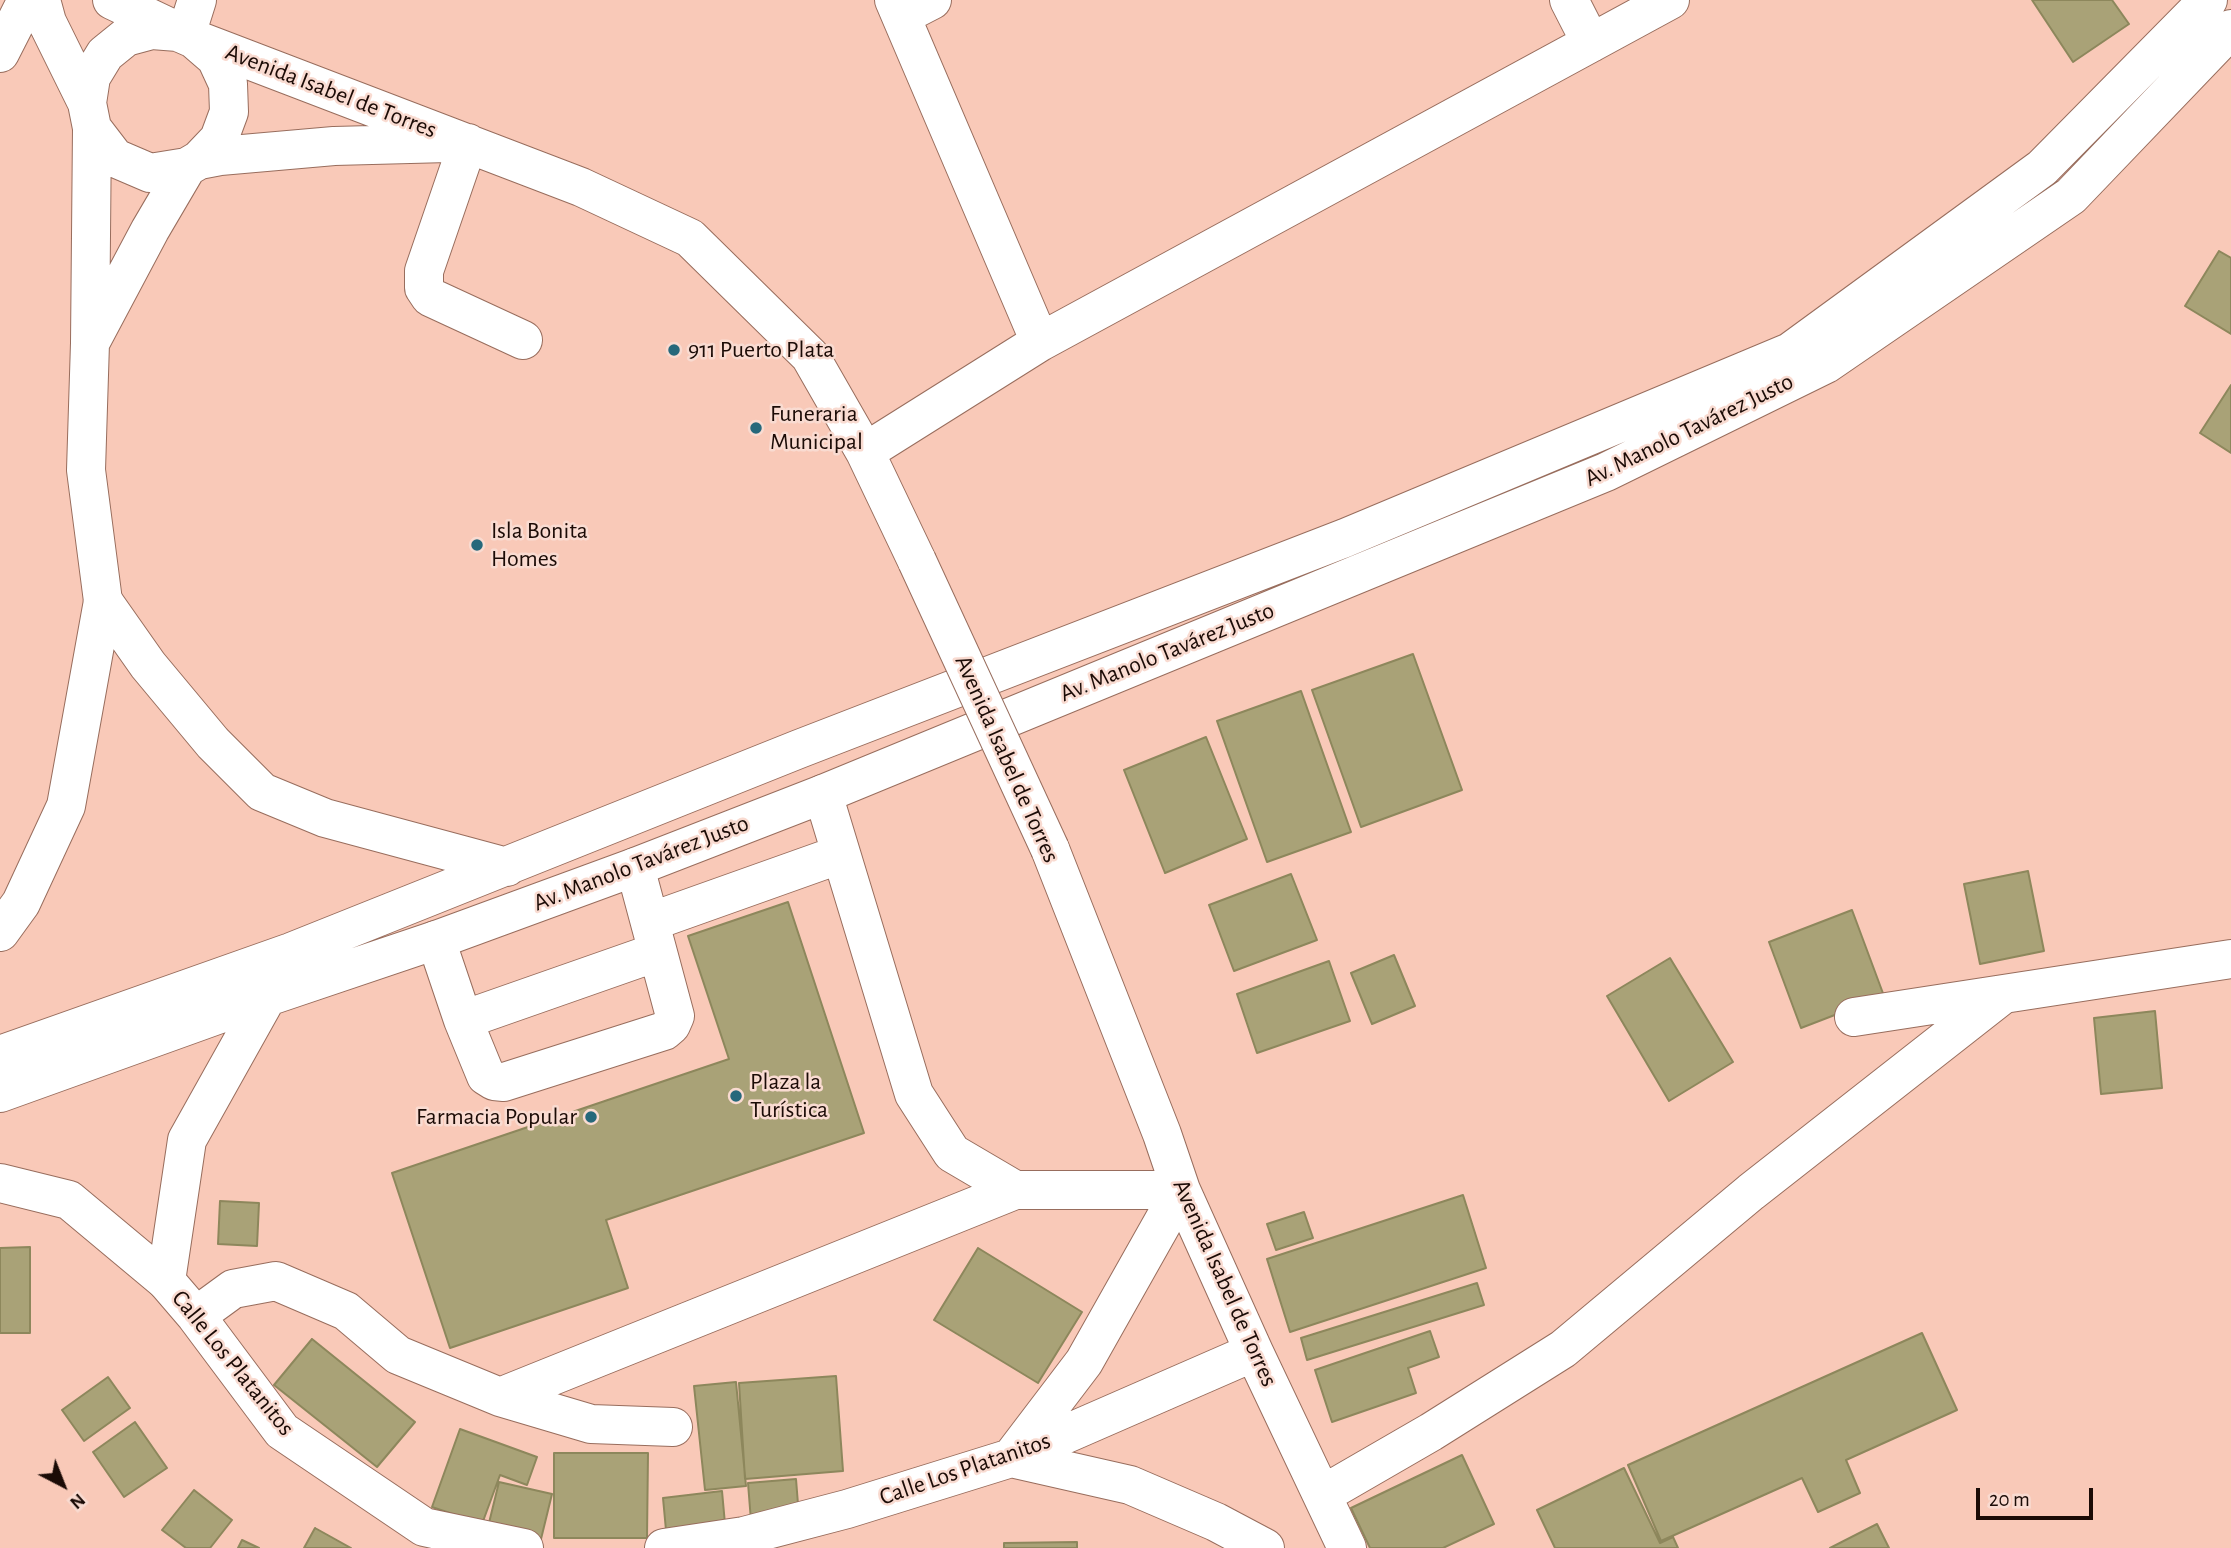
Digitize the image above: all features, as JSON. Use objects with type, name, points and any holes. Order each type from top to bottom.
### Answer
[{"type":"street","points":[[0,53],[27,0]]},
{"type":"street","points":[[41,0],[47,22],[90,116],[115,158],[150,173],[193,163]]},
{"type":"street","points":[[90,343],[150,230],[193,163],[219,139],[229,112],[228,84],[216,58],[189,26],[112,0]]},
{"type":"street","points":[[1569,0],[1591,43]]},
{"type":"street","points":[[865,452],[1040,342],[1671,0]]},
{"type":"street","name":"Av. Manolo Tavárez Justo","points":[[0,1055],[291,952],[799,749],[1345,538],[1790,352],[2042,168],[2208,0]]},
{"type":"street","points":[[909,5],[1040,342]]},
{"type":"street","points":[[0,932],[21,903],[66,806],[103,601],[86,470],[90,343],[91,77],[105,54],[127,37],[152,30],[189,26]]},
{"type":"street","name":"Avenida Isabel de Torres","points":[[189,26],[468,143],[581,187],[690,238],[810,356],[865,452],[1050,849],[1162,1134],[1181,1190],[1254,1352],[1348,1548]]},
{"type":"street","name":"Av. Manolo Tavárez Justo","points":[[0,1093],[635,867],[823,794],[1606,472],[1826,364],[2071,196],[2231,29]]},
{"type":"street","points":[[468,143],[424,271],[424,288],[430,297],[523,340]]},
{"type":"street","name":"Avenida Isabel de Torres","points":[[193,163],[220,156],[334,146],[468,143]]},
{"type":"street","points":[[103,601],[148,665],[213,743],[262,792],[325,818],[507,867]]},
{"type":"street","points":[[823,794],[914,1094],[952,1153],[1015,1190]]},
{"type":"street","points":[[463,1020],[841,854]]},
{"type":"street","points":[[436,940],[463,1020],[486,1076],[494,1081],[504,1082],[664,1031],[675,1016],[635,867]]},
{"type":"street","points":[[1854,1017],[2231,959]]},
{"type":"street","points":[[1322,1495],[1431,1432],[1563,1349],[1751,1192],[2001,996]]},
{"type":"street","points":[[166,1281],[187,1140],[267,997]]},
{"type":"street","name":"Calle Los Platanitos","points":[[0,1183],[69,1200],[166,1281],[196,1316],[282,1431],[424,1527],[524,1548]]},
{"type":"street","points":[[500,1397],[1015,1190],[1181,1190],[1084,1362],[1011,1458],[1130,1485],[1216,1522],[1265,1548]]},
{"type":"street","points":[[196,1316],[233,1289],[276,1281],[346,1311],[398,1355],[500,1397],[591,1424],[673,1427]]},
{"type":"street","name":"Calle Los Platanitos","points":[[664,1548],[744,1542],[1011,1458],[1254,1352]]},
{"type":"building","points":[[2032,0],[2112,0],[2129,24],[2073,62]]},
{"type":"building","points":[[2219,251],[2231,258],[2231,334],[2185,306]]},
{"type":"building","points":[[2231,385],[2231,453],[2200,433]]},
{"type":"building","points":[[1413,654],[1462,790],[1361,827],[1312,690]]},
{"type":"building","points":[[1301,691],[1351,832],[1267,862],[1217,721]]},
{"type":"building","points":[[1206,737],[1247,839],[1165,873],[1124,770]]},
{"type":"building","points":[[2028,871],[2044,951],[1980,964],[1964,884]]},
{"type":"building","points":[[1291,874],[1317,940],[1234,971],[1209,905]]},
{"type":"building","name":"Plaza la Turística","points":[[788,902],[864,1133],[606,1220],[628,1288],[450,1348],[392,1173],[729,1059],[688,936]]},
{"type":"building","points":[[1852,910],[1884,996],[1801,1028],[1769,942]]},
{"type":"building","points":[[1394,955],[1415,1006],[1372,1024],[1351,973]]},
{"type":"building","points":[[1670,958],[1733,1062],[1669,1101],[1607,996]]},
{"type":"building","points":[[1329,961],[1350,1021],[1257,1053],[1237,994]]},
{"type":"building","points":[[2155,1011],[2162,1088],[2101,1094],[2094,1018]]},
{"type":"building","points":[[1463,1195],[1486,1268],[1290,1332],[1267,1259]]},
{"type":"building","points":[[220,1201],[259,1203],[257,1246],[218,1244]]},
{"type":"building","points":[[1304,1212],[1313,1238],[1276,1250],[1267,1224]]},
{"type":"building","points":[[30,1247],[30,1333],[0,1333],[0,1248]]},
{"type":"building","points":[[978,1248],[1082,1312],[1038,1383],[934,1320]]},
{"type":"building","points":[[1477,1283],[1484,1305],[1307,1360],[1301,1338]]},
{"type":"building","points":[[1430,1331],[1439,1357],[1408,1368],[1416,1393],[1332,1422],[1315,1370]]},
{"type":"building","points":[[1922,1333],[1957,1410],[1846,1460],[1860,1493],[1818,1512],[1802,1478],[1661,1541],[1628,1465]]},
{"type":"building","points":[[312,1339],[415,1422],[377,1467],[274,1385]]},
{"type":"building","points":[[836,1376],[843,1471],[745,1479],[739,1383]]},
{"type":"building","points":[[108,1377],[130,1408],[84,1441],[62,1410]]},
{"type":"building","points":[[736,1382],[746,1486],[705,1490],[694,1386]]},
{"type":"building","points":[[135,1422],[167,1468],[124,1497],[93,1452]]},
{"type":"building","points":[[460,1429],[537,1457],[527,1485],[500,1475],[482,1524],[432,1507]]},
{"type":"building","points":[[554,1453],[648,1453],[647,1538],[554,1538]]},
{"type":"building","points":[[1462,1455],[1494,1524],[1443,1548],[1370,1548],[1351,1508]]},
{"type":"building","points":[[1624,1468],[1660,1543],[1673,1537],[1678,1548],[1555,1548],[1537,1510]]},
{"type":"building","points":[[796,1479],[799,1517],[751,1521],[748,1483]]},
{"type":"building","points":[[499,1482],[552,1494],[541,1539],[488,1527]]},
{"type":"building","points":[[194,1490],[232,1520],[210,1548],[186,1548],[162,1530]]},
{"type":"building","points":[[722,1491],[726,1535],[667,1541],[663,1498]]},
{"type":"building","points":[[1877,1524],[1889,1548],[1830,1548]]},
{"type":"building","points":[[315,1528],[351,1548],[304,1548]]},
{"type":"building","points":[[242,1540],[259,1548],[238,1548]]},
{"type":"building","points":[[1077,1542],[1077,1548],[1004,1548],[1004,1543]]},
{"type":"place","name":"911 Puerto Plata","points":[[674,350]]},
{"type":"place","name":"Funeraria Municipal","points":[[756,428]]},
{"type":"place","name":"Isla Bonita Homes","points":[[477,545]]},
{"type":"place","name":"Plaza la Turística","points":[[736,1096]]},
{"type":"place","name":"Farmacia Popular","points":[[591,1117]]}]
